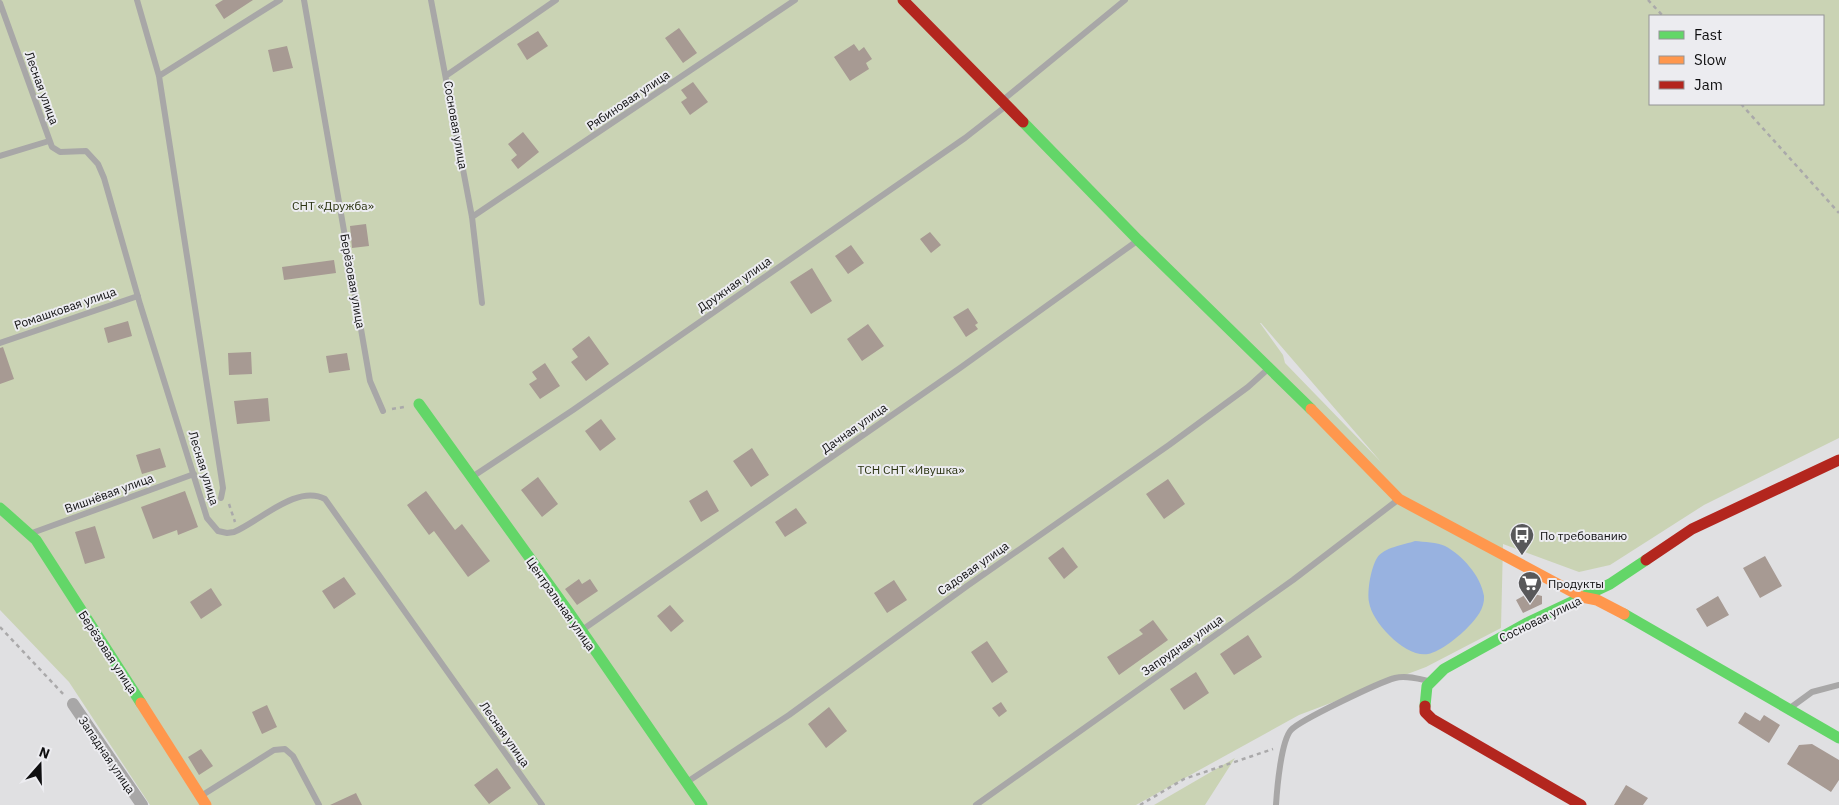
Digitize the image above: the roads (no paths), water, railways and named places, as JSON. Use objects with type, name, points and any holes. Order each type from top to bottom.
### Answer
[{"type":"street","points":[[903,0],[1138,240],[1270,368],[1398,499],[1582,597],[1610,584],[1692,529],[1839,460]]},
{"type":"street","name":"Центральная улица","points":[[418,404],[581,631],[702,805]]},
{"type":"street","name":"Берёзовая улица","points":[[0,508],[31,534],[203,801]]},
{"type":"street","name":"Сосновая улица","points":[[1431,681],[1453,664],[1529,622],[1582,597],[1597,600],[1650,627],[1839,738]]},
{"type":"street","points":[[1431,681],[1424,699],[1425,712],[1432,719],[1581,805]]},
{"type":"street","name":"Западная улица","points":[[73,704],[142,805]]},
{"type":"lane","points":[[137,0],[159,76],[222,495]]},
{"type":"lane","points":[[159,76],[280,0]]},
{"type":"lane","name":"Берёзовая улица","points":[[304,0],[370,381],[383,411]]},
{"type":"lane","points":[[431,0],[447,75]]},
{"type":"lane","name":"Сосновая улица","points":[[482,303],[472,217],[447,75],[556,0]]},
{"type":"lane","name":"Рябиновая улица","points":[[472,217],[795,0]]},
{"type":"lane","name":"Дружная улица","points":[[471,478],[580,405],[965,138],[1125,0]]},
{"type":"lane","name":"Лесная улица","points":[[0,3],[49,141],[56,151],[86,151],[98,164],[207,518],[212,525],[226,533],[237,530],[300,495],[316,494],[325,498],[542,805]]},
{"type":"lane","points":[[0,156],[49,141]]},
{"type":"lane","name":"Дачная улица","points":[[581,631],[960,368],[1138,240]]},
{"type":"lane","name":"Ромашковая улица","points":[[0,343],[138,296]]},
{"type":"lane","name":"Садовая улица","points":[[686,783],[789,715],[967,586],[1169,445],[1248,387],[1270,368]]},
{"type":"lane","name":"Вишнёвая улица","points":[[31,534],[194,474]]},
{"type":"lane","name":"Запрудная улица","points":[[976,805],[1293,580],[1398,499]]},
{"type":"lane","points":[[1276,805],[1280,768],[1290,730],[1310,717],[1395,678],[1414,678],[1431,681]]},
{"type":"lane","points":[[1789,709],[1812,692],[1839,686]]},
{"type":"lane","points":[[203,801],[274,750],[285,749],[293,756],[319,805]]},
{"type":"water","points":[[1415,541],[1442,545],[1458,555],[1475,574],[1484,596],[1480,613],[1465,630],[1444,647],[1428,654],[1419,654],[1400,645],[1376,620],[1369,602],[1370,579],[1373,567],[1380,554],[1389,549]]},
{"type":"place","name":"По требованию","points":[[1522,556]]},
{"type":"place","name":"Продукты","points":[[1530,604]]},
{"type":"park label","name":"СНТ «Дружба»","points":[[333,205]]},
{"type":"park label","name":"ТСН СНТ «Ивушка»","points":[[911,469]]}]
